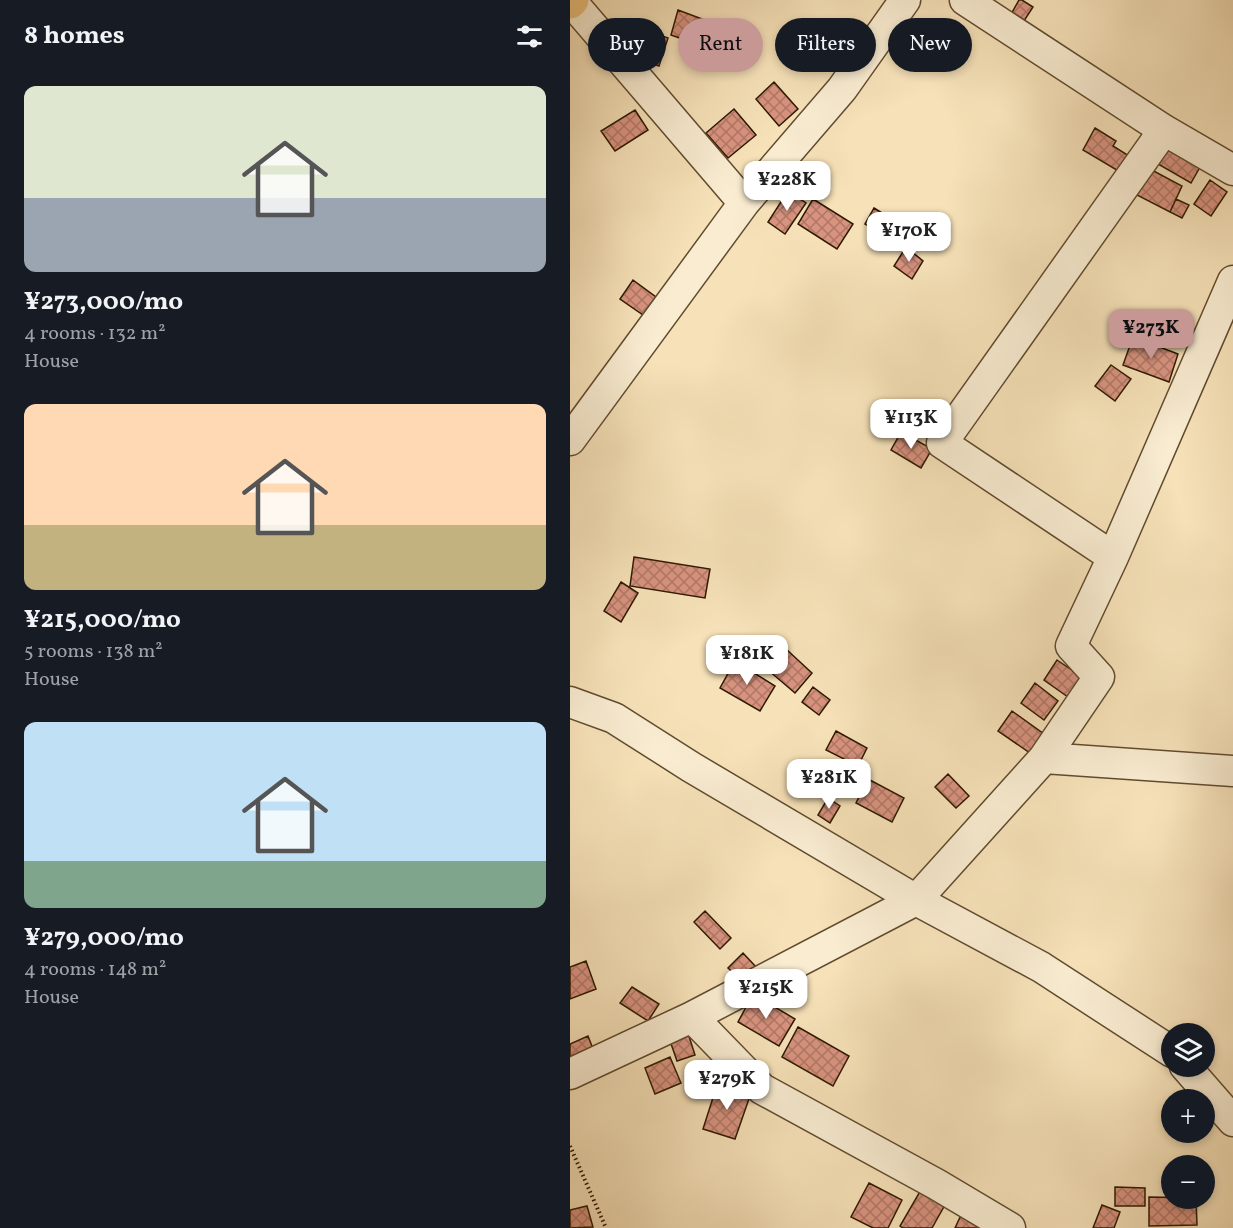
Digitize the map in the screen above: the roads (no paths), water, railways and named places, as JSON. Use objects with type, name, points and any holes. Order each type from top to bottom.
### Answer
[{"type":"street","points":[[570,440],[744,203],[842,89],[904,0]]},
{"type":"street","points":[[965,0],[1164,130],[1233,170]]},
{"type":"street","points":[[571,1],[744,203]]},
{"type":"street","points":[[1113,557],[942,443],[1164,130]]},
{"type":"street","points":[[570,1074],[692,1017],[916,900],[1044,758],[1099,677],[1071,646],[1113,557],[1233,281]]},
{"type":"street","points":[[570,702],[614,718],[691,767],[916,900],[1041,967],[1161,1045]]},
{"type":"street","points":[[1044,758],[1233,771]]},
{"type":"street","points":[[692,1017],[762,1089],[936,1184],[1010,1228]]},
{"type":"street","points":[[1195,1077],[1233,1121]]}]
